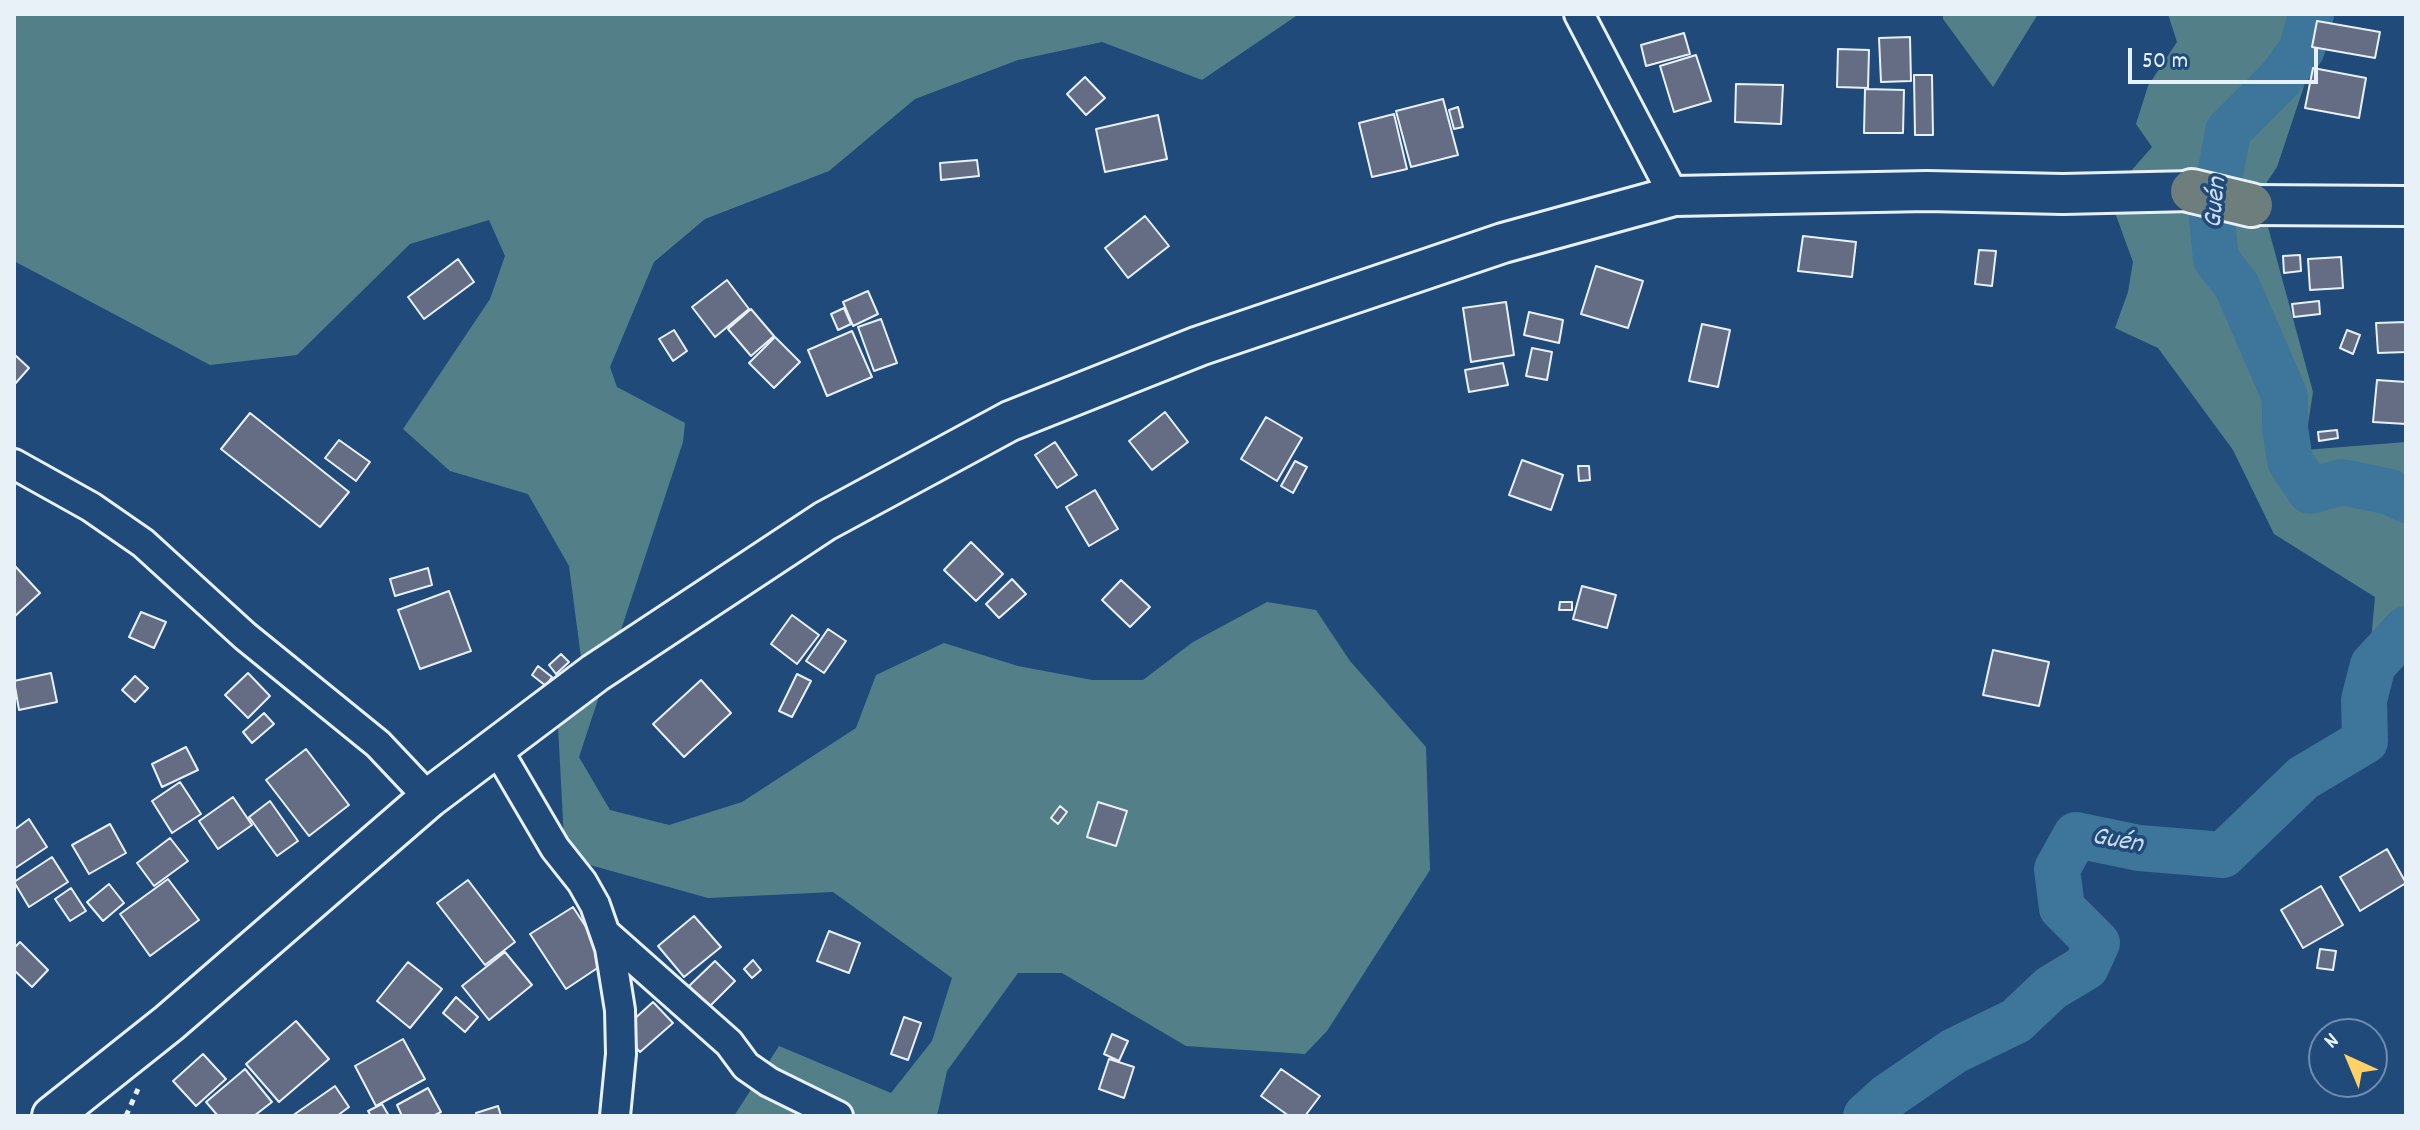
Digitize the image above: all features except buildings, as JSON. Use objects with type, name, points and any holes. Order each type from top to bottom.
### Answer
[{"type":"main road","points":[[52,1116],[169,1023],[429,798],[595,673],[825,521],[1010,421],[1199,346],[1489,248],[1674,196],[1927,191],[2063,194],[2192,191],[2251,205],[2406,206]]},
{"type":"street","points":[[1579,14],[1674,196]]},
{"type":"street","points":[[14,464],[91,507],[143,543],[227,620],[378,744],[429,798]]},
{"type":"street","points":[[497,749],[555,848],[582,882],[595,905],[610,948],[620,1010],[621,1054],[615,1116]]},
{"type":"street","points":[[605,933],[729,1043],[746,1066],[769,1082],[838,1116]]},
{"type":"green space","points":[[14,14],[1299,14],[1202,80],[1102,42],[1018,60],[915,99],[829,171],[705,219],[654,262],[610,367],[617,387],[685,423],[683,442],[579,757],[610,810],[669,825],[742,802],[856,728],[876,675],[944,643],[1018,666],[1092,680],[1143,680],[1193,642],[1267,602],[1316,610],[1350,661],[1426,747],[1430,870],[1327,1031],[1305,1054],[1186,1046],[1062,973],[1018,973],[947,1071],[937,1116],[734,1116],[779,1046],[891,1093],[932,1041],[952,978],[833,892],[708,898],[565,858],[558,726],[582,665],[569,566],[528,494],[450,471],[403,429],[490,299],[505,256],[489,220],[410,244],[297,355],[210,365],[14,261]]},
{"type":"green space","points":[[1943,14],[2038,14],[1993,87],[1943,19]]},
{"type":"green space","points":[[2168,14],[2328,14],[2277,167],[2259,194],[2313,392],[2304,450],[2406,442],[2406,637],[2370,652],[2375,597],[2274,534],[2233,450],[2158,348],[2115,328],[2128,292],[2133,262],[2109,196],[2152,147],[2136,124],[2148,86],[2177,42]]},
{"type":"waterway","name":"Guén","points":[[2311,14],[2302,49],[2281,78],[2228,131],[2212,220],[2216,259],[2237,286],[2285,397],[2285,428],[2290,461],[2310,491],[2342,482],[2390,492],[2406,500]]},
{"type":"waterway","name":"Guén","points":[[1866,1116],[1887,1097],[1954,1051],[2016,1021],[2051,988],[2086,967],[2097,943],[2062,908],[2057,869],[2076,835],[2139,848],[2223,855],[2303,778],[2365,741],[2364,700],[2373,665],[2406,629]]}]
